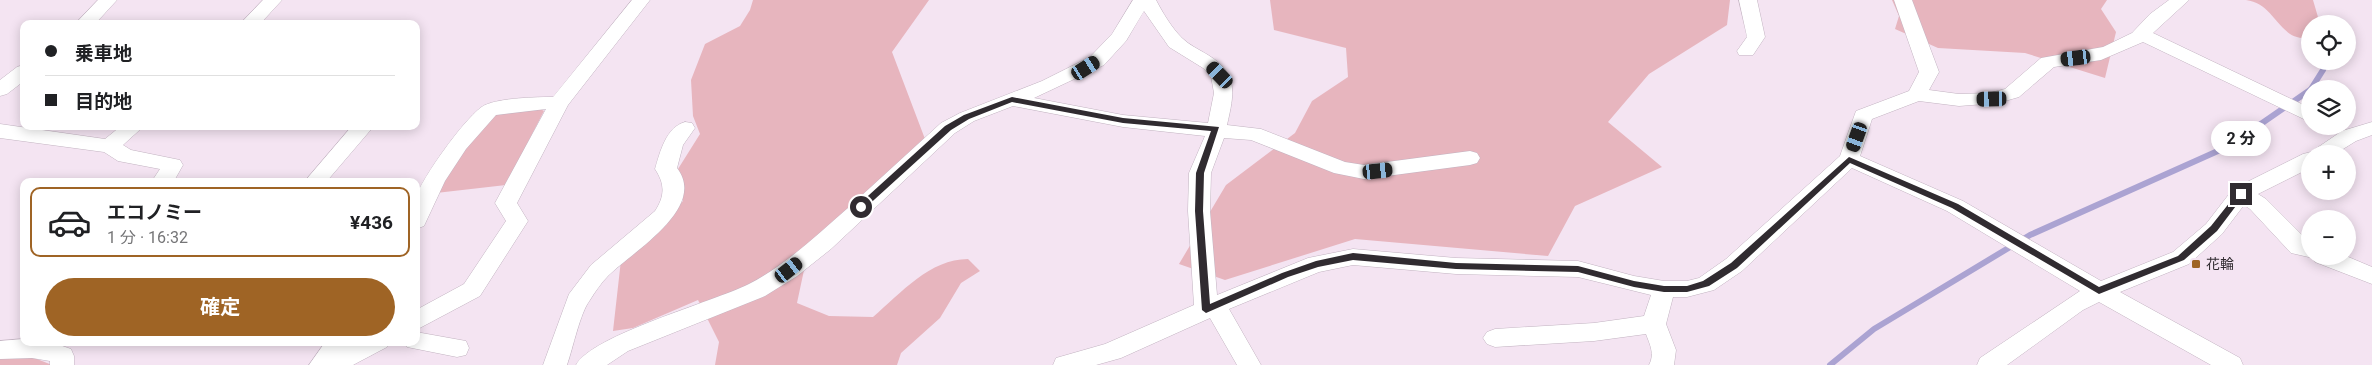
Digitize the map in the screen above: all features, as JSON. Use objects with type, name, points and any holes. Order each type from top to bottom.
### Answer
[{"type":"street","points":[[88,20],[108,0]]},
{"type":"street","points":[[253,20],[273,0]]},
{"type":"street","points":[[420,319],[472,290],[517,221],[506,203],[559,104],[641,0]]},
{"type":"street","points":[[588,365],[619,345],[757,290],[789,270],[823,243],[948,128],[967,117],[1012,100],[1086,68],[1097,61],[1119,37],[1142,0]]},
{"type":"street","points":[[1147,0],[1159,22],[1176,43],[1210,64],[1220,75],[1224,93],[1216,129],[1200,173],[1199,211],[1210,308],[1249,365]]},
{"type":"street","points":[[1746,51],[1756,37],[1748,0]]},
{"type":"street","points":[[1903,0],[1929,72],[1918,95]]},
{"type":"street","points":[[1064,365],[1112,351],[1285,275],[1316,264],[1353,256],[1456,266],[1578,269],[1634,284],[1664,289],[1687,289],[1706,284],[1734,266],[1849,159],[1863,115],[1918,95],[1959,100],[1992,99],[2012,94],[2048,62],[2094,56],[2110,51],[2141,34],[2156,18],[2180,0]]},
{"type":"street","points":[[2141,34],[2301,112]]},
{"type":"street","points":[[0,90],[20,74]]},
{"type":"street","points":[[1012,100],[1123,121],[1254,134],[1341,168],[1364,172],[1470,158]]},
{"type":"street","points":[[420,212],[435,180],[459,144],[490,110],[534,103],[559,104]]},
{"type":"street","points":[[555,365],[577,300],[599,271],[663,216],[672,202],[673,178],[666,168],[673,144],[685,128]]},
{"type":"street","points":[[109,146],[129,130]]},
{"type":"street","points":[[317,178],[360,130]]},
{"type":"street","points":[[0,131],[109,146],[125,156],[173,165],[165,178]]},
{"type":"street","points":[[2339,145],[2364,133]]},
{"type":"street","points":[[1849,159],[1955,206],[2099,291],[2231,365]]},
{"type":"street","points":[[1989,365],[2075,304],[2099,291],[2181,258],[2214,228],[2241,194],[2301,164]]},
{"type":"street","points":[[2241,194],[2258,204],[2301,248]]},
{"type":"street","points":[[2345,265],[2372,276]]},
{"type":"street","points":[[1661,365],[1664,361],[1664,350],[1654,324],[1664,289]]},
{"type":"street","points":[[1495,338],[1594,332],[1654,324]]},
{"type":"street","points":[[420,342],[457,348]]},
{"type":"street","points":[[0,350],[27,346]]},
{"type":"street","points":[[44,346],[62,356],[62,365]]},
{"type":"street","points":[[321,365],[336,346]]},
{"type":"street","points":[[332,365],[368,346]]},
{"type":"shaded area","points":[[753,0],[929,0],[892,52],[925,139],[810,242],[797,303],[829,316],[873,317],[905,288],[929,271],[954,261],[968,259],[980,271],[961,283],[940,318],[901,353],[897,365],[715,365],[719,342],[698,300],[633,328],[613,331],[621,260],[683,201],[678,169],[700,134],[693,116],[691,80],[705,44],[740,26],[750,10]]},
{"type":"shaded area","points":[[1270,0],[1730,0],[1727,25],[1649,74],[1608,122],[1662,167],[1575,206],[1548,256],[1355,239],[1225,280],[1179,264],[1226,185],[1295,133],[1312,101],[1348,77],[1346,48],[1274,30]]},
{"type":"shaded area","points":[[1892,0],[2107,0],[2101,9],[2116,32],[2105,78],[2025,53],[1938,48],[1895,29],[1899,16]]},
{"type":"shaded area","points":[[2246,0],[2313,0],[2317,15],[2301,15],[2300,38],[2290,34],[2265,9],[2254,2]]},
{"type":"shaded area","points":[[535,106],[544,111],[506,185],[436,193],[442,178],[494,113]]},
{"type":"shaded area","points":[[32,357],[52,365],[0,365],[0,359]]},
{"type":"waterway","points":[[2317,80],[2323,70]]},
{"type":"waterway","points":[[1830,365],[1874,329],[2030,235],[2229,146],[2301,96]]},
{"type":"place","name":"花輪","points":[[2196,264]]},
{"type":"route","points":[[861,207],[948,128],[967,117],[1012,100],[1123,121],[1216,129],[1200,173],[1199,211],[1206,310],[1285,275],[1316,264],[1353,256],[1456,266],[1578,269],[1634,284],[1664,289],[1687,289],[1706,284],[1734,266],[1849,159],[1955,206],[2099,291],[2181,258],[2214,228],[2241,194]]}]
